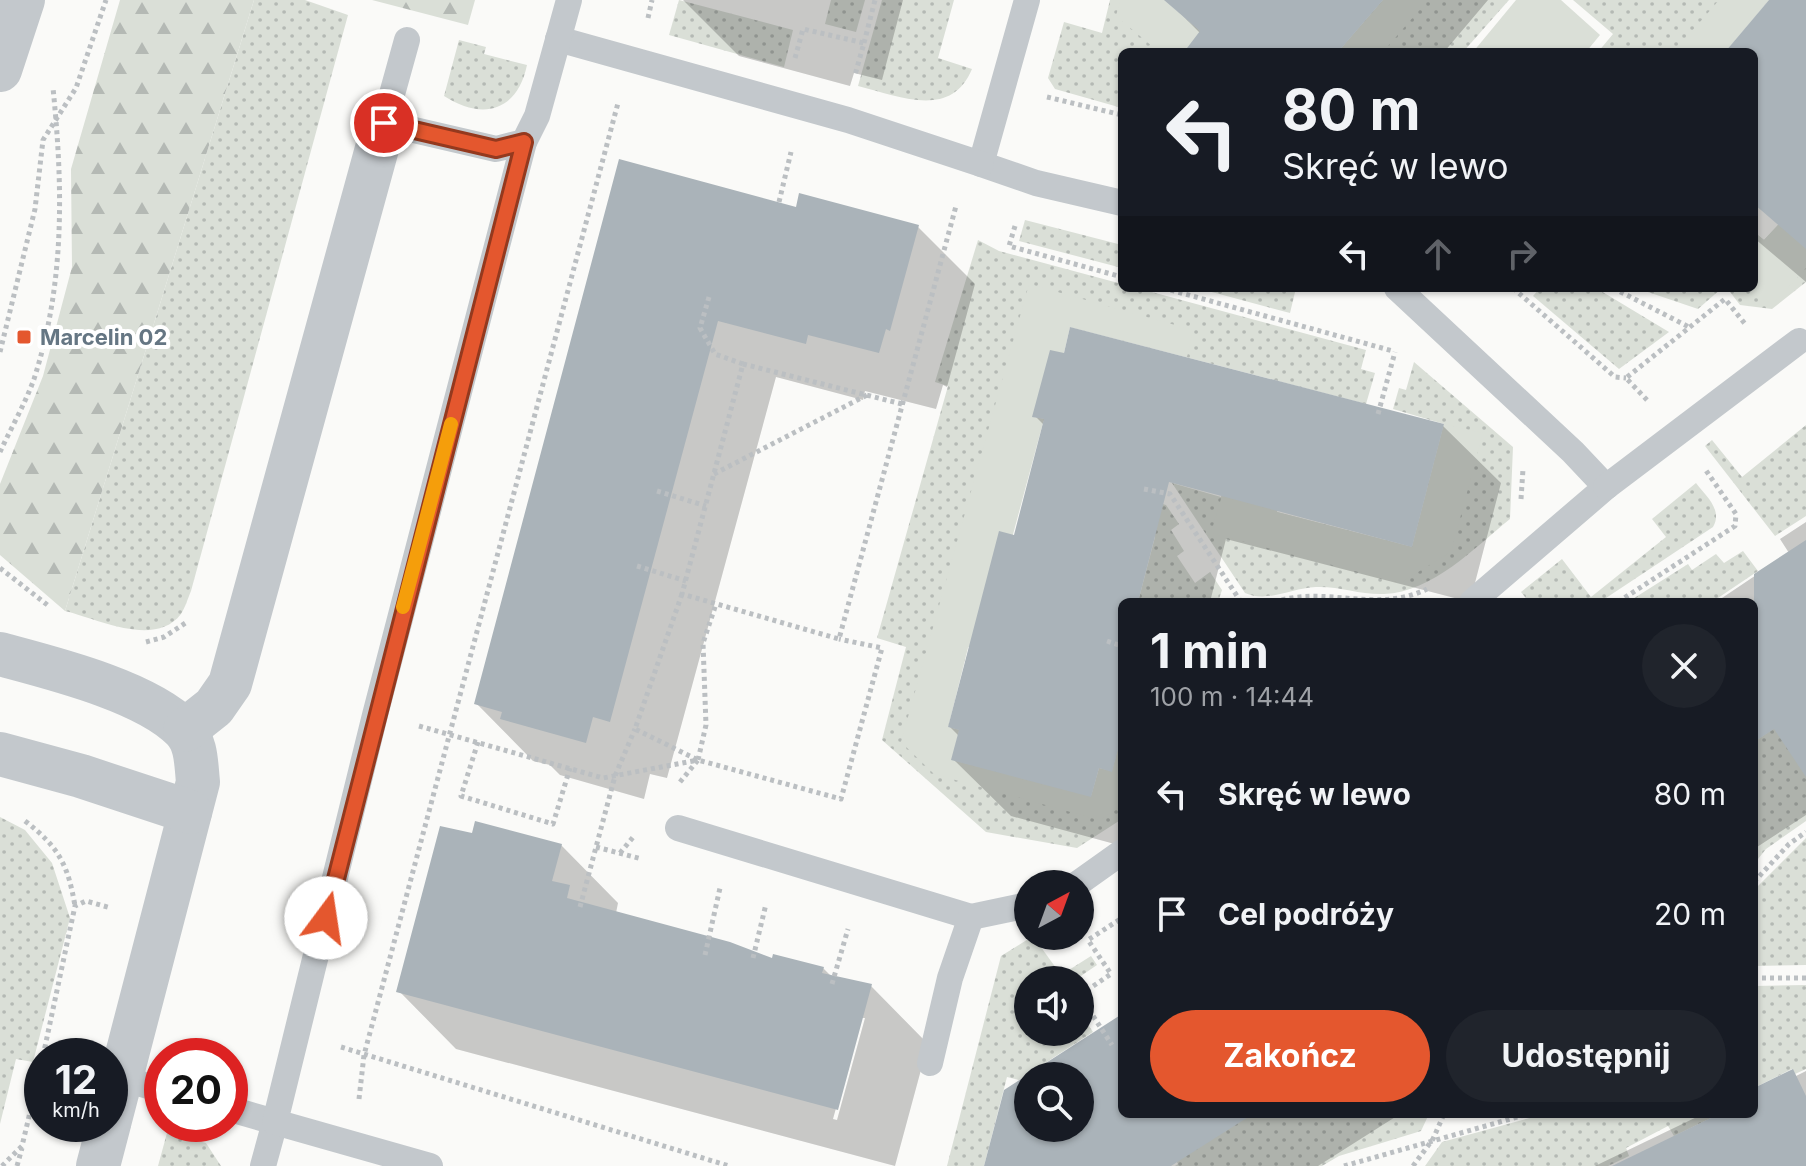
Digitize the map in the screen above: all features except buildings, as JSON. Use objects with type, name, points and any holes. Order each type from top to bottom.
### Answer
[{"type":"street","points":[[0,70],[22,3]]},
{"type":"street","points":[[185,730],[214,707],[230,684],[384,123]]},
{"type":"street","points":[[0,654],[140,698],[185,730],[195,752],[198,782],[128,1051]]},
{"type":"street","points":[[0,754],[81,776],[190,812]]},
{"type":"street","points":[[98,1166],[105,1142]]},
{"type":"lane","points":[[263,1166],[375,715],[524,142],[537,116],[569,0]]},
{"type":"lane","points":[[981,164],[1027,0]]},
{"type":"lane","points":[[558,39],[848,120],[1036,183],[1118,202]]},
{"type":"lane","points":[[407,40],[384,123],[496,149],[524,142]]},
{"type":"lane","points":[[1401,292],[1573,452],[1606,487]]},
{"type":"lane","points":[[1477,598],[1606,487],[1799,341]]},
{"type":"lane","points":[[678,828],[971,917],[1014,908]]},
{"type":"lane","points":[[1094,872],[1118,855]]},
{"type":"lane","points":[[930,1063],[950,978],[971,917]]},
{"type":"lane","points":[[248,1114],[430,1166]]},
{"type":"path","points":[[0,352],[35,209],[43,140],[76,88],[106,0]]},
{"type":"path","points":[[851,89],[875,0]]},
{"type":"path","points":[[0,452],[33,381],[59,268],[62,227],[49,41],[22,3]]},
{"type":"path","points":[[795,59],[803,29],[864,43]]},
{"type":"path","points":[[1005,86],[1118,114]]},
{"type":"path","points":[[353,1145],[364,1055],[619,99]]},
{"type":"path","points":[[779,202],[794,140]]},
{"type":"path","points":[[839,639],[956,205]]},
{"type":"path","points":[[1178,292],[1410,356]]},
{"type":"path","points":[[1520,292],[1615,377],[1626,378]]},
{"type":"path","points":[[1621,292],[1689,327]]},
{"type":"path","points":[[709,297],[700,328],[715,354],[743,364],[902,404]]},
{"type":"path","points":[[1378,414],[1395,352]]},
{"type":"path","points":[[580,907],[615,776],[635,729],[686,581],[743,364]]},
{"type":"path","points":[[714,474],[867,394]]},
{"type":"path","points":[[1520,509],[1523,466]]},
{"type":"path","points":[[1144,489],[1170,494],[1238,598]]},
{"type":"path","points":[[657,491],[706,506]]},
{"type":"path","points":[[637,566],[686,581]]},
{"type":"path","points":[[1402,598],[1435,585]]},
{"type":"path","points":[[635,729],[698,760],[841,799],[882,648],[839,639],[682,594]]},
{"type":"path","points":[[1290,598],[1302,595],[1348,598]]},
{"type":"path","points":[[698,760],[706,725],[703,643],[716,604]]},
{"type":"path","points":[[132,639],[146,642],[164,637],[192,619]]},
{"type":"path","points":[[1107,641],[1118,645]]},
{"type":"path","points":[[375,715],[603,778],[698,760]]},
{"type":"path","points":[[478,742],[461,796],[553,824],[570,768]]},
{"type":"path","points":[[20,817],[49,839],[70,872],[75,906]]},
{"type":"path","points":[[1758,878],[1789,844],[1806,832]]},
{"type":"path","points":[[705,955],[722,880]]},
{"type":"path","points":[[753,958],[770,892]]},
{"type":"path","points":[[1094,986],[1111,974],[1088,940],[1118,921]]},
{"type":"path","points":[[1758,978],[1806,978]]},
{"type":"path","points":[[1094,1017],[1112,1045]]},
{"type":"path","points":[[297,1034],[729,1166]]},
{"type":"path","points":[[1413,1166],[1433,1139],[1442,1118]]},
{"type":"path","points":[[1344,1166],[1513,1118]]},
{"type":"path","points":[[17,1166],[24,1138]]},
{"type":"path","points":[[2,1166],[22,1146]]},
{"type":"green space","points":[[120,0],[254,0],[65,611],[0,555],[0,484],[43,376],[72,267],[71,169]]},
{"type":"green space","points":[[254,0],[305,0],[348,15],[191,591],[181,614],[170,624],[157,629],[126,628],[65,611]]},
{"type":"green space","points":[[372,0],[475,0],[468,25]]},
{"type":"green space","points":[[679,0],[793,30],[784,67],[669,35]]},
{"type":"green space","points":[[831,0],[865,0],[856,32],[825,24]]},
{"type":"green space","points":[[882,0],[954,0],[938,58],[972,69],[963,85],[951,95],[922,100],[858,86]]},
{"type":"green space","points":[[1110,0],[1173,0],[1170,5],[1200,31],[1205,48],[1118,48],[1118,107],[1055,89],[1048,78],[1064,22],[1102,33]]},
{"type":"green space","points":[[1120,0],[1173,0],[1170,5],[1200,31],[1205,48],[1154,48],[1116,16]]},
{"type":"green space","points":[[1383,0],[1509,0],[1467,48],[1341,48]]},
{"type":"green space","points":[[1383,0],[1428,0],[1386,48],[1341,48]]},
{"type":"green space","points":[[1516,0],[1561,0],[1600,35],[1589,48],[1476,48]]},
{"type":"green space","points":[[1573,0],[1769,0],[1728,48],[1601,48],[1613,34]]},
{"type":"green space","points":[[1719,0],[1769,0],[1728,48],[1677,48]]},
{"type":"green space","points":[[459,40],[486,47],[484,54],[527,65],[522,81],[506,102],[496,108],[471,108],[444,96]]},
{"type":"green space","points":[[1025,220],[1118,244],[1118,267],[1019,241]]},
{"type":"green space","points":[[1806,223],[1806,282],[1772,309],[1740,305],[1730,292],[1758,292],[1758,235],[1764,240],[1778,225]]},
{"type":"green space","points":[[1806,223],[1806,268],[1772,305],[1757,292],[1758,235],[1764,240],[1778,225]]},
{"type":"green space","points":[[978,240],[999,251],[1118,283],[1118,292],[1152,292],[1366,350],[1361,369],[1375,373],[1366,404],[1070,327],[1033,417],[1044,419],[968,647],[948,727],[959,730],[952,760],[1091,796],[1112,771],[1118,749],[1118,822],[1077,848],[986,832],[882,740],[906,647],[877,638],[948,386],[935,382]]},
{"type":"green space","points":[[1029,284],[1193,330],[1187,357],[1070,327],[1064,353],[1033,417],[1044,419],[982,650],[968,647],[948,727],[959,730],[952,760],[1091,796],[1099,768],[1112,771],[1118,749],[1118,808],[1099,820],[934,774],[901,742]]},
{"type":"green space","points":[[1212,292],[1295,292],[1290,313]]},
{"type":"green space","points":[[1536,292],[1603,292],[1669,332],[1619,369],[1533,296]]},
{"type":"green space","points":[[1648,292],[1717,292],[1698,309]]},
{"type":"green space","points":[[1414,362],[1513,447],[1510,519],[1452,567],[1419,586],[1402,591],[1375,594],[1316,587],[1271,596],[1245,593],[1172,483],[1221,497],[1225,485],[1277,512],[1412,547],[1444,424],[1393,409],[1399,388],[1406,390]]},
{"type":"green space","points":[[1444,424],[1483,433],[1451,552],[1400,583],[1211,533],[1225,485],[1280,499],[1277,512],[1412,547]]},
{"type":"green space","points":[[1806,425],[1806,516],[1775,536],[1705,446],[1712,440],[1742,477]]},
{"type":"green space","points":[[1696,483],[1716,515],[1713,527],[1606,598],[1526,598],[1521,592],[1562,559],[1591,597],[1666,537],[1652,519]]},
{"type":"green space","points":[[1155,502],[1166,505],[1179,524],[1171,530],[1184,551],[1177,556],[1195,583],[1210,572],[1222,590],[1219,598],[1139,598],[1155,537]]},
{"type":"green space","points":[[1743,551],[1758,571],[1718,598],[1634,598],[1688,564],[1692,570],[1716,554],[1724,563]]},
{"type":"green space","points":[[1806,706],[1806,821],[1766,849],[1758,859],[1758,739]]},
{"type":"green space","points":[[0,817],[25,830],[52,863],[70,918],[39,1038],[24,1038],[24,1060],[16,1059],[0,1124]]},
{"type":"green space","points":[[1806,838],[1806,965],[1758,966],[1758,886]]},
{"type":"green space","points":[[1014,948],[1043,950],[1055,966],[1014,966],[1014,1046],[1071,1046],[1047,1062],[1014,1062],[1014,1079],[1007,1077],[984,1166],[947,1166],[1001,956]]},
{"type":"green space","points":[[1091,956],[1097,965],[1094,967],[1075,966]]},
{"type":"green space","points":[[1806,985],[1806,1069],[1795,1074],[1792,1069],[1758,1086],[1758,986]]},
{"type":"green space","points":[[1244,1118],[1427,1118],[1421,1131],[1339,1156],[1322,1166],[1175,1166],[1178,1164],[1170,1151]]},
{"type":"green space","points":[[1529,1118],[1711,1118],[1674,1136],[1668,1126],[1626,1148],[1629,1156],[1608,1166],[1425,1166],[1442,1142]]},
{"type":"green space","points":[[165,1142],[202,1142],[206,1143],[221,1166],[158,1166]]},
{"type":"slow traffic","points":[[403,607],[451,424]]},
{"type":"place","name":"Marcelin 02","points":[[24,337]]},
{"type":"route","points":[[326,918],[375,715],[524,142],[496,149],[384,123]]}]
